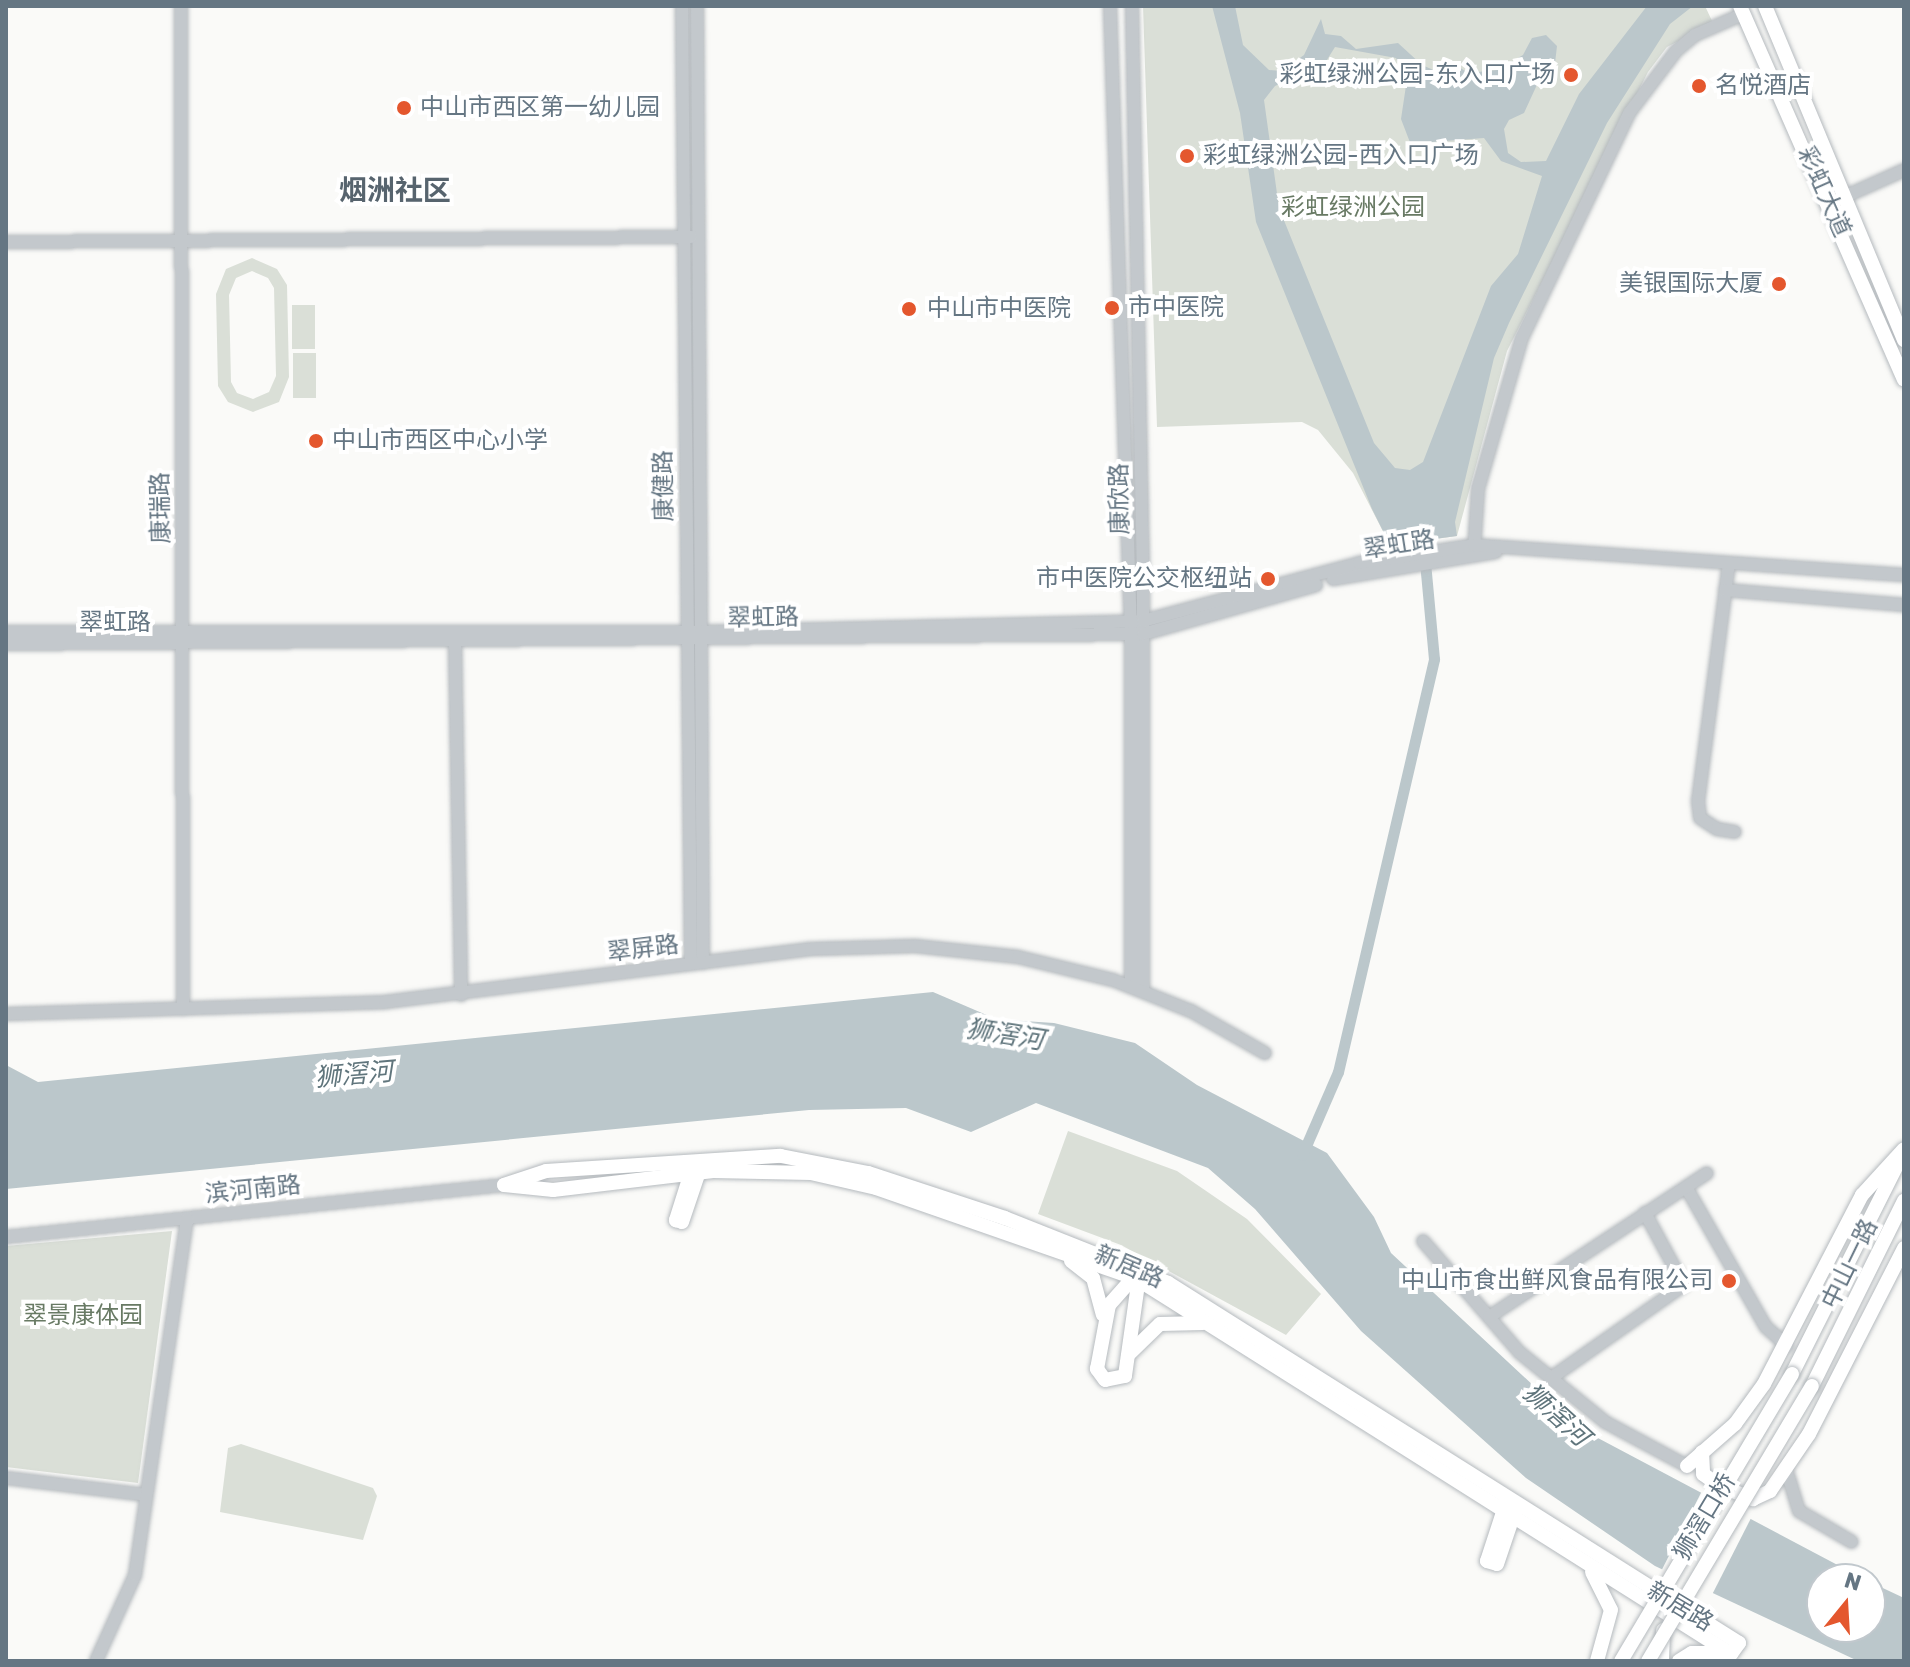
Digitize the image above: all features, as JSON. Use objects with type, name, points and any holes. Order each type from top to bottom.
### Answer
[{"type":"main road","name":"彩虹大道","points":[[1765,6],[1904,340]]},
{"type":"main road","name":"彩虹大道","points":[[1741,10],[1904,380]]},
{"type":"main road","points":[[1687,1466],[1735,1424],[1787,1346],[1862,1195],[1904,1151]]},
{"type":"main road","name":"中山一路","points":[[1792,1374],[1904,1151]]},
{"type":"main road","name":"新居路","points":[[504,1185],[553,1190],[697,1165],[781,1156],[868,1173],[1137,1276],[1242,1326],[1590,1560],[1656,1608],[1731,1654],[1739,1643],[1590,1560]]},
{"type":"main road","name":"新居路","points":[[697,1165],[811,1173],[876,1188],[1137,1276],[1510,1508]]},
{"type":"main road","name":"中山一路","points":[[1812,1386],[1904,1201]]},
{"type":"main road","points":[[1864,1285],[1904,1216]]},
{"type":"main road","points":[[1043,1245],[1093,1278],[1102,1295],[1103,1339]]},
{"type":"main road","points":[[1702,1452],[1703,1474],[1732,1493],[1753,1499],[1770,1491],[1787,1472],[1904,1248]]},
{"type":"main road","points":[[1137,1276],[1125,1376],[1105,1380],[1097,1369],[1109,1305],[1137,1276]]},
{"type":"main road","points":[[1129,1351],[1160,1324],[1177,1320],[1217,1327]]},
{"type":"main road","points":[[1103,1339],[1118,1339],[1129,1351]]},
{"type":"main road","name":"狮滘口桥","points":[[1621,1661],[1792,1374]]},
{"type":"main road","name":"狮滘口桥","points":[[1648,1661],[1812,1386]]},
{"type":"main road","points":[[1590,1560],[1611,1610],[1597,1661]]},
{"type":"main road","points":[[1656,1608],[1663,1628],[1662,1661]]},
{"type":"main road","points":[[1679,1661],[1692,1653],[1731,1654]]},
{"type":"street","name":"康瑞路","points":[[181,6],[179,238],[185,629],[183,1009]]},
{"type":"street","name":"康健路","points":[[682,6],[687,637],[697,964]]},
{"type":"street","name":"康健路","points":[[697,6],[702,637],[697,964]]},
{"type":"street","name":"康欣路","points":[[1110,6],[1137,627]]},
{"type":"street","name":"康欣路","points":[[1132,6],[1137,989]]},
{"type":"street","points":[[1466,552],[1492,430],[1522,338],[1630,112],[1676,51],[1695,35],[1741,10]]},
{"type":"street","points":[[1846,196],[1904,170]]},
{"type":"street","points":[[6,242],[179,238],[699,237]]},
{"type":"street","name":"翠虹路","points":[[6,632],[185,629],[702,637],[1137,627],[1392,562],[1510,549],[1904,575]]},
{"type":"street","points":[[1729,563],[1698,801],[1700,818],[1717,829],[1735,832]]},
{"type":"street","points":[[1784,599],[1788,567]]},
{"type":"street","points":[[1725,590],[1784,599],[1904,605]]},
{"type":"street","name":"翠虹路","points":[[6,644],[185,645],[687,637]]},
{"type":"street","points":[[455,641],[461,995]]},
{"type":"street","name":"翠屏路","points":[[6,1014],[461,995],[834,947],[926,947],[1018,957],[1137,989],[1265,1053]]},
{"type":"street","points":[[1489,1317],[1707,1173]]},
{"type":"street","name":"滨河南路","points":[[6,1237],[504,1185]]},
{"type":"street","points":[[1686,1187],[1766,1327],[1787,1346]]},
{"type":"street","points":[[1551,1378],[1684,1285],[1645,1213]]},
{"type":"street","points":[[96,1661],[135,1575],[187,1219]]},
{"type":"street","points":[[1423,1241],[1489,1317],[1551,1378],[1605,1422],[1687,1466]]},
{"type":"street","points":[[1787,1472],[1799,1511],[1852,1542]]},
{"type":"street","points":[[6,1478],[146,1495]]},
{"type":"green space","name":"彩虹绿洲公园","points":[[1143,6],[1705,6],[1713,23],[1667,47],[1648,72],[1507,351],[1457,536],[1390,545],[1353,473],[1318,430],[1302,422],[1157,427]]},
{"type":"green space","points":[[252,258],[277,269],[287,285],[289,377],[279,402],[253,412],[228,402],[218,386],[216,294],[226,269]],"holes":[[[252,271],[268,278],[274,288],[276,376],[269,392],[253,399],[237,393],[231,382],[229,295],[236,278]]]},
{"type":"green space","points":[[292,305],[315,305],[315,349],[292,349]]},
{"type":"green space","points":[[293,353],[316,353],[316,398],[293,398]]},
{"type":"green space","points":[[1068,1131],[1177,1171],[1247,1219],[1321,1294],[1286,1335],[1121,1245],[1038,1214]]},
{"type":"green space","name":"翠景康体园","points":[[172,1231],[138,1483],[6,1467],[6,1246]]},
{"type":"green space","points":[[241,1444],[373,1488],[377,1496],[363,1540],[220,1512],[228,1448]]},
{"type":"water","points":[[1212,6],[1235,6],[1243,45],[1269,70],[1282,71],[1304,55],[1321,19],[1325,34],[1341,36],[1356,49],[1398,43],[1422,65],[1445,75],[1446,84],[1449,78],[1466,78],[1450,74],[1456,65],[1468,73],[1497,70],[1523,55],[1532,38],[1546,35],[1557,46],[1555,63],[1541,76],[1524,113],[1509,120],[1504,129],[1508,153],[1521,162],[1546,161],[1579,94],[1647,6],[1693,6],[1670,24],[1607,123],[1509,323],[1494,358],[1455,522],[1457,536],[1390,545],[1372,509],[1256,222],[1240,113]],"holes":[[[1335,47],[1396,58],[1407,79],[1401,119],[1411,145],[1426,150],[1432,142],[1484,138],[1501,161],[1542,176],[1518,254],[1491,286],[1423,462],[1410,470],[1395,468],[1374,443],[1279,208],[1264,100],[1275,86],[1325,63]]]},
{"type":"water","name":"狮滘河","points":[[933,992],[996,1019],[1054,1023],[1135,1043],[1197,1085],[1327,1153],[1374,1217],[1391,1253],[1579,1428],[1834,1563],[1806,1563],[1806,1637],[1655,1566],[1526,1478],[1361,1331],[1255,1209],[1208,1168],[1036,1103],[971,1132],[906,1108],[809,1110],[6,1189],[6,1065],[38,1082]]},
{"type":"water","points":[[1886,1590],[1904,1598],[1904,1661],[1858,1661],[1820,1643],[1886,1643]]},
{"type":"pier","points":[[1703,1489],[1753,1514],[1710,1598],[1660,1573]]},
{"type":"waterway","points":[[1302,1155],[1338,1072],[1434,659],[1423,541]]},
{"type":"place","name":"彩虹绿洲公园-东入口广场","points":[[1571,75]]},
{"type":"place","name":"名悦酒店","points":[[1699,86]]},
{"type":"place","name":"中山市西区第一幼儿园","points":[[404,108]]},
{"type":"place","name":"彩虹绿洲公园-西入口广场","points":[[1187,156]]},
{"type":"place","name":"美银国际大厦","points":[[1779,284]]},
{"type":"place","name":"市中医院","points":[[1112,308]]},
{"type":"place","name":"中山市中医院","points":[[909,309]]},
{"type":"place","name":"中山市西区中心小学","points":[[316,441]]},
{"type":"place","name":"市中医院公交枢纽站","points":[[1268,579]]},
{"type":"place","name":"中山市食出鲜风食品有限公司","points":[[1729,1281]]},
{"type":"district","name":"烟洲社区","points":[[395,191]]}]
